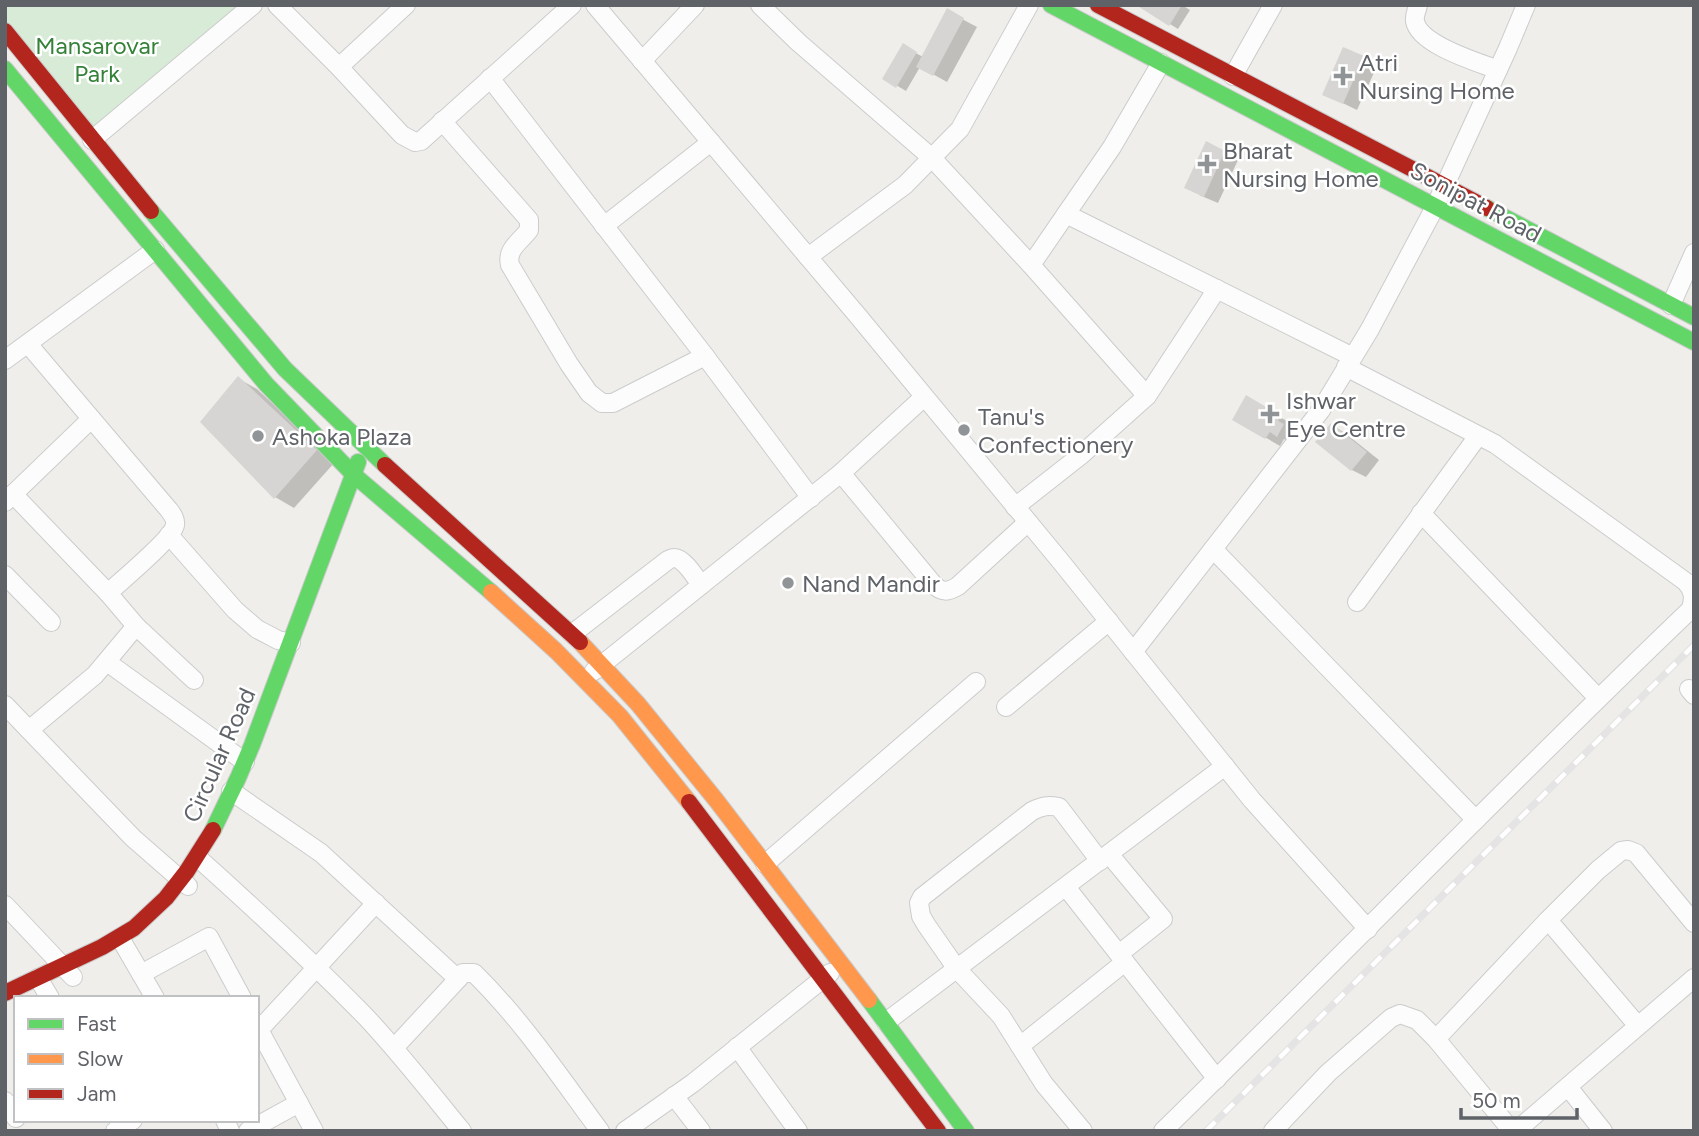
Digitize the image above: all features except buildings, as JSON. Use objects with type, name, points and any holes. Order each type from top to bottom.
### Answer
[{"type":"main road","name":"Sonipat Road","points":[[1051,5],[1694,342]]},
{"type":"main road","name":"Sonipat Road","points":[[1098,5],[1127,12],[1233,76],[1694,317]]},
{"type":"main road","points":[[5,31],[173,238],[285,369],[363,445],[572,634],[638,704],[765,864],[966,1131]]},
{"type":"main road","points":[[5,69],[266,384],[354,475],[363,499],[471,574],[556,651],[620,716],[699,814],[938,1131]]},
{"type":"main road","name":"Circular Road","points":[[5,993],[42,991],[68,971],[123,943],[160,918],[232,817],[245,762],[363,445]]},
{"type":"main road","name":"Circular Road","points":[[236,794],[261,749],[349,524],[383,462]]},
{"type":"main road","points":[[659,764],[676,751]]},
{"type":"street","points":[[92,140],[253,5]]},
{"type":"street","points":[[277,5],[402,135],[415,142],[421,141],[572,5]]},
{"type":"street","points":[[339,67],[406,5]]},
{"type":"street","points":[[595,5],[925,397],[1252,800],[1368,929]]},
{"type":"street","points":[[642,61],[695,5]]},
{"type":"street","points":[[760,5],[798,42],[932,158],[1147,397]]},
{"type":"street","points":[[808,257],[905,185],[960,129],[1029,5]]},
{"type":"street","points":[[1233,76],[1273,5]]},
{"type":"street","points":[[1418,5],[1415,19],[1418,28],[1435,44],[1498,70]]},
{"type":"street","points":[[1133,652],[1321,410],[1370,329],[1435,207],[1526,5]]},
{"type":"street","points":[[1031,265],[1112,147],[1160,63]]},
{"type":"street","points":[[490,78],[811,498]]},
{"type":"street","points":[[442,121],[529,220],[529,230],[511,249],[508,260],[569,365],[589,393],[602,403],[613,403],[705,356]]},
{"type":"street","points":[[604,226],[711,142]]},
{"type":"street","points":[[1066,214],[1217,289],[1494,444],[1668,568],[1693,590],[1694,599],[1691,609],[1163,1131]]},
{"type":"street","points":[[5,360],[155,250]]},
{"type":"street","points":[[1671,305],[1694,253]]},
{"type":"street","points":[[1015,507],[1080,456],[1147,397],[1217,289]]},
{"type":"street","points":[[27,344],[175,519],[175,527],[169,535],[108,593]]},
{"type":"street","points":[[583,679],[811,498],[925,397]]},
{"type":"street","points":[[91,419],[9,498],[194,680]]},
{"type":"street","points":[[1357,601],[1478,436]]},
{"type":"street","points":[[841,473],[933,584],[942,591],[949,592],[958,586],[1028,523]]},
{"type":"street","points":[[1421,513],[1598,698]]},
{"type":"street","points":[[169,535],[235,610],[257,629],[278,640],[291,643]]},
{"type":"street","points":[[1213,549],[1476,820]]},
{"type":"street","points":[[572,634],[675,557],[679,558],[701,585]]},
{"type":"street","points":[[5,575],[51,622]]},
{"type":"street","points":[[1006,707],[1109,621]]},
{"type":"street","points":[[29,730],[95,675],[136,625]]},
{"type":"street","points":[[107,662],[245,762]]},
{"type":"street","points":[[765,864],[976,682]]},
{"type":"street","points":[[5,705],[133,838],[185,882]]},
{"type":"street","points":[[886,1022],[1226,766]]},
{"type":"street","points":[[236,794],[321,853],[458,979]]},
{"type":"street","points":[[1020,1046],[1163,919],[1059,807],[1050,805],[1032,811],[922,897],[919,903],[921,916],[957,969],[1001,1016],[1044,1084],[1083,1131]]},
{"type":"street","points":[[1436,1039],[1548,920],[1621,851],[1636,853],[1694,923]]},
{"type":"street","points":[[201,860],[316,967],[394,1048],[463,1131]]},
{"type":"street","points":[[1066,887],[1217,1079]]},
{"type":"street","points":[[259,1027],[376,903]]},
{"type":"street","points":[[5,905],[68,971]]},
{"type":"street","points":[[1548,920],[1638,1026]]},
{"type":"street","points":[[141,974],[209,937],[241,996]]},
{"type":"street","points":[[123,943],[154,996]]},
{"type":"street","points":[[625,1131],[674,1096],[841,964]]},
{"type":"street","points":[[394,1048],[463,973],[474,974],[497,996],[526,1032],[600,1131]]},
{"type":"street","points":[[1273,1131],[1328,1073],[1391,1018],[1400,1014],[1417,1020],[1436,1039],[1514,1131],[1692,984]]},
{"type":"street","points":[[259,1032],[263,1050],[299,1103],[314,1131]]},
{"type":"street","points":[[737,1047],[798,1131]]},
{"type":"street","points":[[1568,1087],[1603,1131]]},
{"type":"street","points":[[674,1096],[701,1131]]},
{"type":"street","points":[[248,1131],[299,1103]]},
{"type":"green space","name":"Mansarovar Park","points":[[5,5],[248,5],[91,138],[5,31]]},
{"type":"railway","points":[[1206,1131],[1694,645]]},
{"type":"traffic: fast","points":[[1051,5],[1694,342]]},
{"type":"traffic: fast","points":[[5,69],[266,384],[354,475],[491,592]]},
{"type":"traffic: fast","points":[[1487,208],[1694,317]]},
{"type":"traffic: fast","points":[[151,211],[285,369],[385,465]]},
{"type":"traffic: fast","points":[[213,830],[252,745],[358,462]]},
{"type":"traffic: fast","points":[[869,1000],[966,1131]]},
{"type":"traffic: slow","points":[[491,592],[556,651],[620,716],[689,802]]},
{"type":"traffic: slow","points":[[580,642],[638,704],[716,800],[869,1000]]},
{"type":"traffic: jam","points":[[1098,5],[1487,208]]},
{"type":"traffic: jam","points":[[5,31],[151,211]]},
{"type":"traffic: jam","points":[[385,465],[580,642]]},
{"type":"traffic: jam","points":[[689,802],[938,1131]]},
{"type":"traffic: jam","points":[[5,993],[102,947],[134,928],[166,898],[213,830]]},
{"type":"place","name":"Atri Nursing Home","points":[[1343,76]]},
{"type":"place","name":"Bharat Nursing Home","points":[[1207,164]]},
{"type":"place","name":"Ishwar Eye Centre","points":[[1270,414]]},
{"type":"place","name":"Tanu's Confectionery","points":[[964,430]]},
{"type":"place","name":"Ashoka Plaza","points":[[258,436]]},
{"type":"place","name":"Nand Mandir","points":[[788,583]]}]
